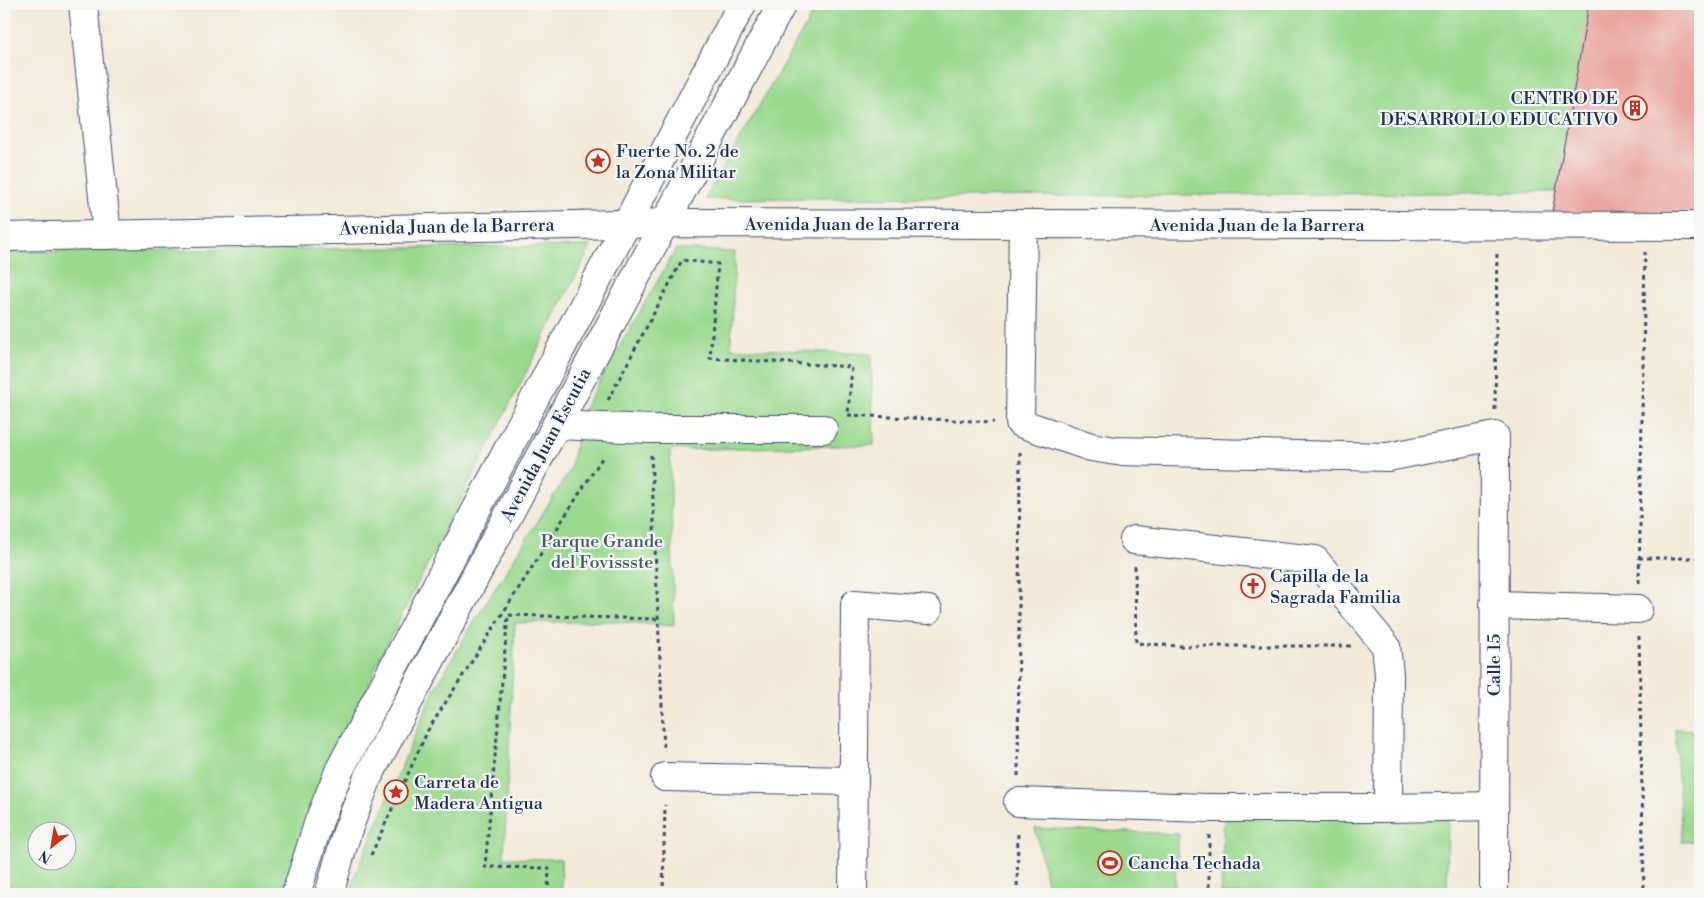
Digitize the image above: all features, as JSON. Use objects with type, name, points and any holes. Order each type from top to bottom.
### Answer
[{"type":"street","points":[[83,4],[107,235]]},
{"type":"street","name":"Avenida Juan Escutia","points":[[296,894],[319,821],[340,769],[742,4]]},
{"type":"street","name":"Avenida Juan Escutia","points":[[328,894],[346,832],[368,777],[556,425],[667,223],[782,4]]},
{"type":"street","name":"Avenida Juan de la Barrera","points":[[4,237],[626,223],[1700,226]]},
{"type":"street","points":[[1023,224],[1020,423],[1090,447],[1116,452],[1388,457],[1494,436]]},
{"type":"street","points":[[556,425],[650,428],[823,429]]},
{"type":"street","name":"Calle 15","points":[[1494,436],[1494,894]]},
{"type":"street","points":[[1134,540],[1315,560],[1386,646],[1389,674],[1388,808]]},
{"type":"street","points":[[853,894],[855,604],[928,610]]},
{"type":"street","points":[[1494,605],[1638,609]]},
{"type":"street","points":[[665,777],[854,780]]},
{"type":"street","points":[[1018,802],[1208,808],[1494,806]]},
{"type":"path","points":[[1494,436],[1497,225]]},
{"type":"path","points":[[1644,894],[1638,609],[1646,226]]},
{"type":"path","points":[[367,863],[428,730],[608,447],[602,411],[682,260],[718,264],[710,358],[852,367],[848,415],[851,428],[823,429]]},
{"type":"path","points":[[848,415],[1020,423],[1018,894]]},
{"type":"path","points":[[650,428],[665,777],[663,894]]},
{"type":"path","points":[[1134,540],[1136,643],[1178,646],[1386,646]]},
{"type":"path","points":[[1639,558],[1700,558]]},
{"type":"path","points":[[548,894],[549,868],[485,867],[508,615],[658,619]]},
{"type":"path","points":[[1208,808],[1209,894]]},
{"type":"green space","points":[[818,4],[1700,4],[1700,191],[705,199]]},
{"type":"green space","points":[[591,246],[380,657],[282,894],[4,894],[4,252]]},
{"type":"green space","name":"Parque Grande del Fovissste","points":[[676,249],[735,252],[731,348],[871,354],[874,445],[670,450],[674,626],[610,621],[515,623],[504,858],[561,859],[562,894],[350,894],[356,873],[434,690],[472,625],[570,470],[583,410]]},
{"type":"green space","points":[[1675,729],[1700,730],[1700,841],[1682,842]]},
{"type":"green space","points":[[1224,817],[1448,818],[1447,894],[1221,894]]},
{"type":"green space","name":"Cancha Techada","points":[[1035,828],[1179,834],[1174,894],[1049,892]]},
{"type":"building","name":"CENTRO DE DESARROLLO EDUCATIVO","points":[[1589,4],[1700,4],[1700,212],[1552,213]]},
{"type":"place","name":"CENTRO DE DESARROLLO EDUCATIVO","points":[[1635,108]]},
{"type":"place","name":"Fuerte No. 2 de la Zona Militar","points":[[598,161]]},
{"type":"place","name":"Capilla de la Sagrada Familia","points":[[1253,586]]},
{"type":"place","name":"Carreta de Madera Antigua","points":[[396,792]]},
{"type":"place","name":"Cancha Techada","points":[[1110,863]]}]
